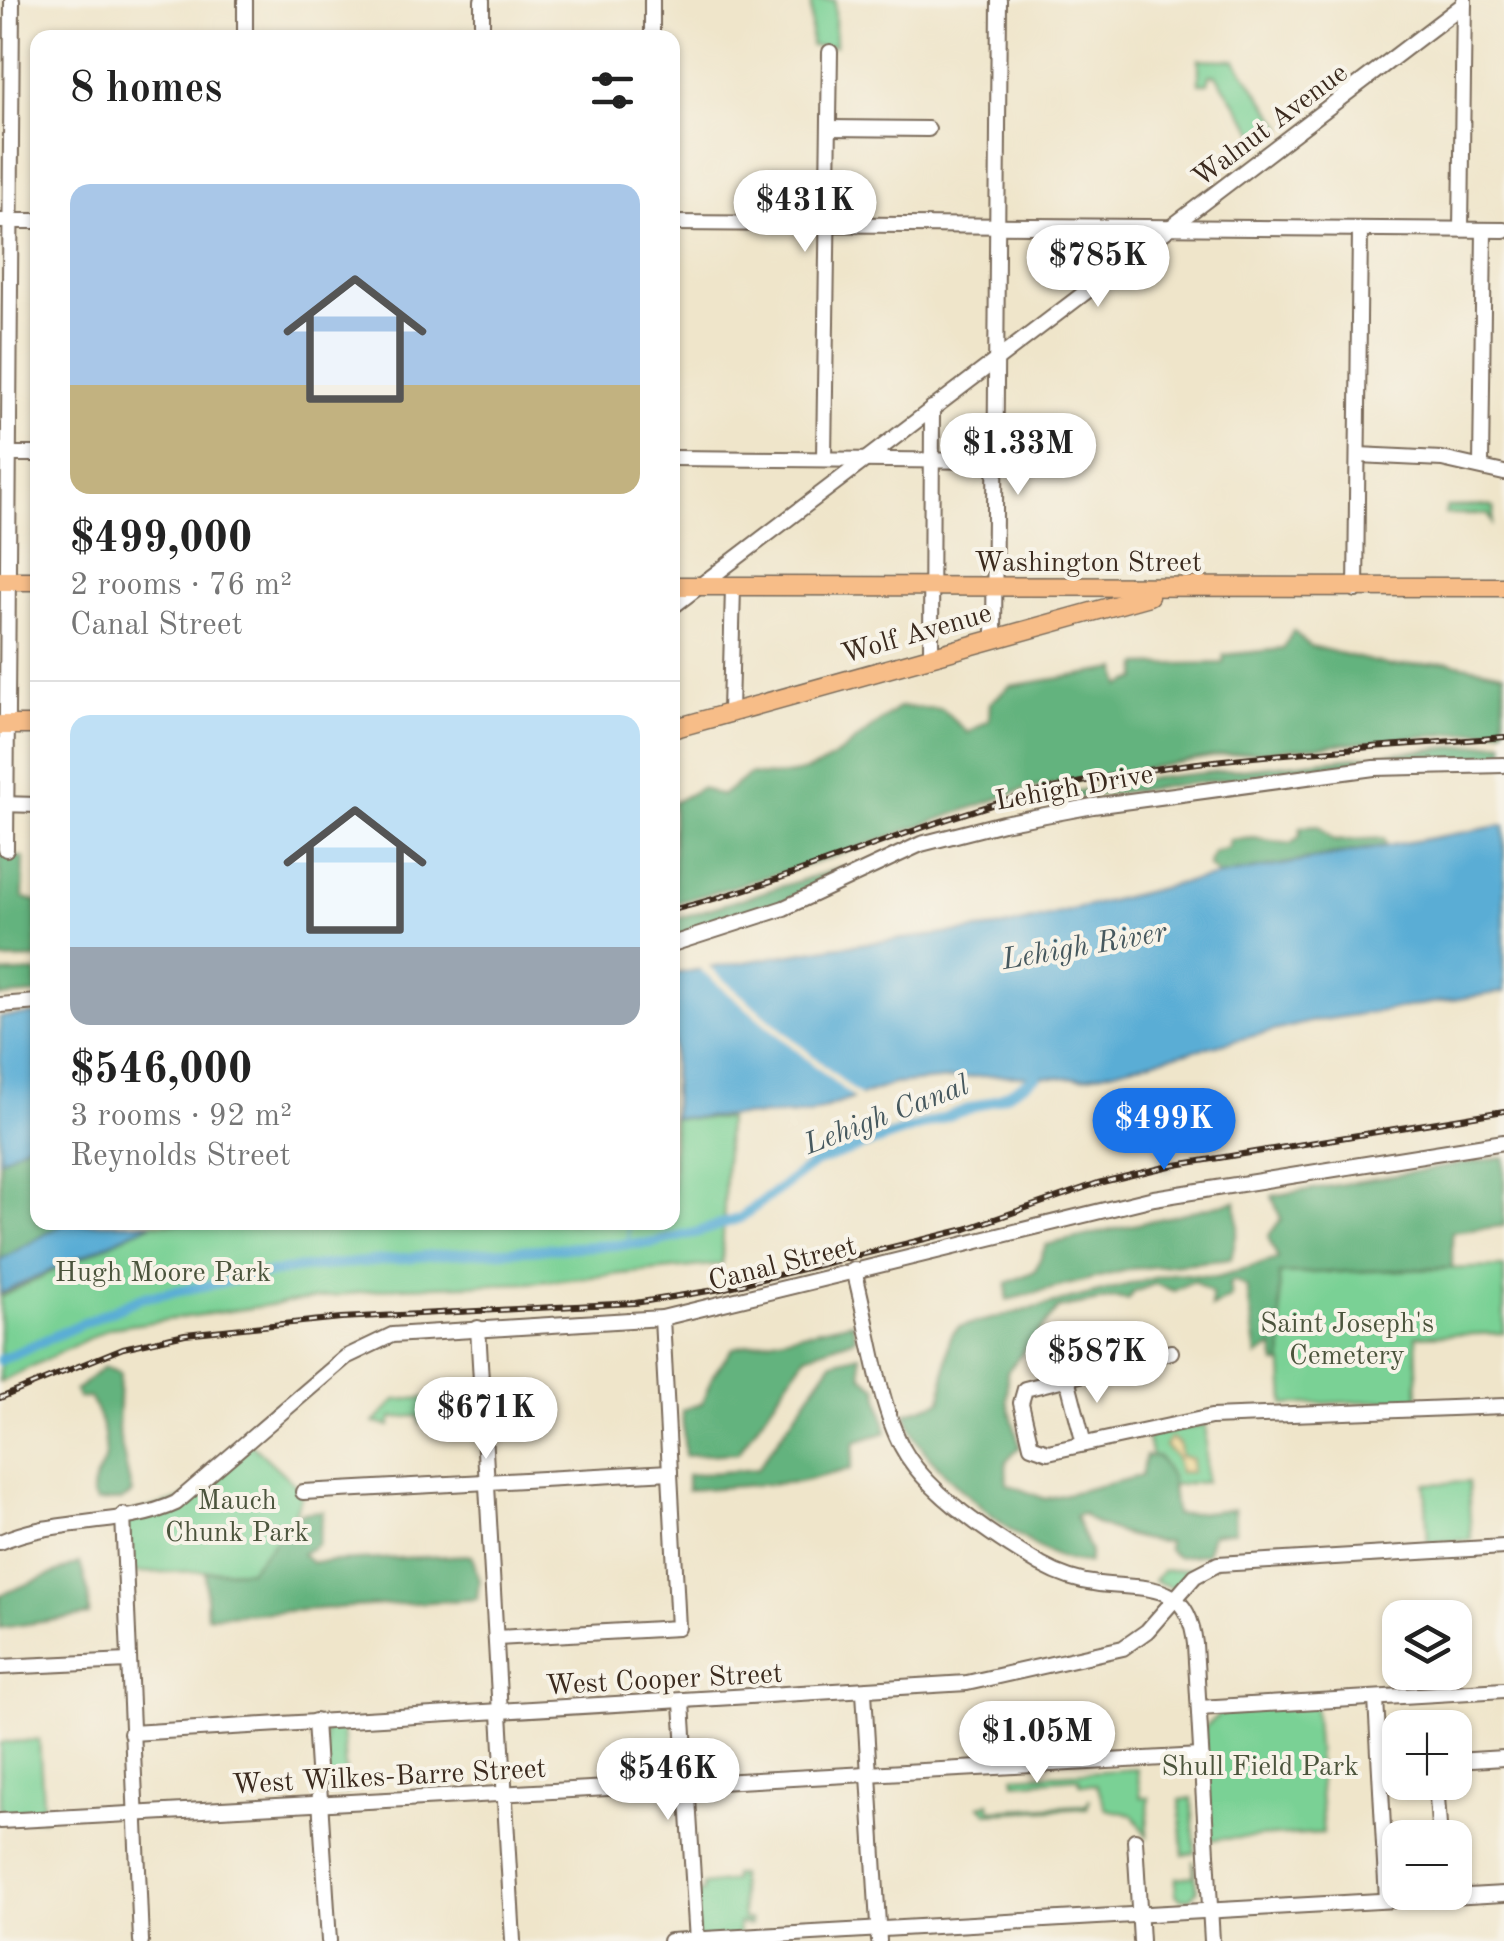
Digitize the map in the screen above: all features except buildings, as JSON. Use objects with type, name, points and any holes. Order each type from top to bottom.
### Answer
[{"type":"main road","points":[[4,581],[30,581]]},
{"type":"main road","name":"Washington Street","points":[[680,586],[1356,590],[1504,587]]},
{"type":"main road","points":[[1095,610],[1098,589]]},
{"type":"main road","name":"Wolf Avenue","points":[[680,726],[1175,589]]},
{"type":"main road","points":[[4,725],[30,725]]},
{"type":"street","points":[[6,849],[5,221],[12,0]]},
{"type":"street","points":[[244,30],[245,0]]},
{"type":"street","points":[[482,0],[482,30]]},
{"type":"street","points":[[652,0],[652,30]]},
{"type":"street","points":[[994,638],[1000,0]]},
{"type":"street","points":[[1461,230],[1464,2]]},
{"type":"street","name":"Walnut Avenue","points":[[680,601],[1464,2]]},
{"type":"street","points":[[824,458],[830,52]]},
{"type":"street","points":[[828,128],[928,129]]},
{"type":"street","points":[[680,223],[1504,230]]},
{"type":"street","points":[[1356,590],[1360,229]]},
{"type":"street","points":[[1480,466],[1484,230]]},
{"type":"street","points":[[931,656],[932,408]]},
{"type":"street","points":[[4,454],[30,454]]},
{"type":"street","points":[[1358,455],[1410,456],[1504,473]]},
{"type":"street","points":[[680,458],[996,461]]},
{"type":"street","points":[[730,712],[733,586]]},
{"type":"street","name":"Lehigh Drive","points":[[680,941],[784,908],[921,844],[1003,822],[1374,768],[1504,764]]},
{"type":"street","points":[[3,804],[30,804]]},
{"type":"street","points":[[0,1005],[30,1003]]},
{"type":"street","name":"Canal Street","points":[[0,1542],[52,1524],[164,1508],[190,1494],[365,1345],[400,1333],[662,1318],[1173,1194],[1504,1142]]},
{"type":"street","points":[[854,1270],[895,1432],[914,1465],[972,1518],[1044,1566],[1079,1580],[1150,1587],[1176,1599],[1194,1630],[1212,1941]]},
{"type":"street","points":[[496,1638],[678,1628],[662,1318]]},
{"type":"street","points":[[478,1328],[513,1941]]},
{"type":"street","points":[[1171,1352],[1027,1388],[1022,1394],[1029,1441],[1036,1450],[1084,1444],[1211,1417],[1504,1406]]},
{"type":"street","points":[[1067,1378],[1084,1444]]},
{"type":"street","points":[[303,1492],[670,1472]]},
{"type":"street","points":[[123,1515],[141,1941]]},
{"type":"street","name":"West Cooper Street","points":[[131,1733],[967,1683],[1108,1654],[1143,1634],[1202,1572],[1228,1562],[1504,1547]]},
{"type":"street","points":[[0,1667],[128,1661]]},
{"type":"street","points":[[1199,1708],[1504,1690]]},
{"type":"street","points":[[864,1692],[878,1935]]},
{"type":"street","points":[[1376,1698],[1383,1820]]},
{"type":"street","points":[[682,1703],[697,1940]]},
{"type":"street","points":[[315,1721],[329,1941]]},
{"type":"street","name":"West Wilkes-Barre Street","points":[[0,1821],[1200,1756]]},
{"type":"street","points":[[1472,1760],[1504,1758]]},
{"type":"street","points":[[1135,1840],[1141,1941]]},
{"type":"street","points":[[1472,1896],[1504,1894]]},
{"type":"street","points":[[670,1941],[878,1935],[1382,1900]]},
{"type":"green space","points":[[811,0],[835,0],[835,46],[811,46]]},
{"type":"green space","points":[[1199,59],[1235,60],[1283,127],[1263,143],[1216,75],[1210,75],[1208,83],[1199,83]]},
{"type":"green space","points":[[1447,507],[1494,508],[1492,523],[1488,514],[1445,514]]},
{"type":"green space","points":[[1293,631],[1310,646],[1391,666],[1448,662],[1504,673],[1504,729],[1222,755],[1023,790],[814,863],[680,902],[680,799],[701,788],[721,796],[750,774],[776,776],[816,767],[900,707],[942,709],[968,733],[989,720],[990,703],[1010,686],[1118,669],[1120,686],[1138,679],[1139,665],[1223,663],[1224,655],[1283,649]]},
{"type":"green space","points":[[1504,742],[1504,757],[1369,761],[1045,802],[1032,800],[1135,780]]},
{"type":"green space","points":[[1318,826],[1334,841],[1384,838],[1386,845],[1219,876],[1208,866],[1213,852],[1228,848],[1230,840],[1254,838],[1291,844],[1300,836],[1301,827]]},
{"type":"green space","points":[[0,854],[24,858],[23,898],[30,900],[30,959],[0,960]]},
{"type":"green space","points":[[841,868],[845,871],[777,905],[680,937],[680,918]]},
{"type":"green space","points":[[30,972],[30,995],[0,997],[0,974]]},
{"type":"green space","name":"Hugh Moore Park","points":[[680,1118],[727,1119],[722,1264],[529,1283],[398,1287],[110,1328],[0,1382],[0,1297],[139,1230],[680,1230]]},
{"type":"green space","points":[[30,1141],[30,1230],[53,1230],[0,1260],[0,1160]]},
{"type":"green space","points":[[1504,1157],[1504,1226],[1452,1232],[1452,1268],[1279,1274],[1283,1364],[1276,1364],[1273,1347],[1257,1356],[1247,1288],[1234,1280],[1229,1284],[1231,1297],[1211,1308],[1212,1294],[1193,1281],[1174,1291],[1155,1284],[1134,1292],[1128,1300],[1114,1298],[1058,1309],[1007,1372],[1007,1400],[1020,1447],[1006,1462],[1007,1484],[1045,1499],[1141,1476],[1145,1456],[1158,1456],[1171,1477],[1175,1515],[1234,1509],[1235,1531],[1212,1534],[1206,1554],[1177,1557],[1168,1550],[1168,1542],[1123,1534],[1082,1514],[1075,1516],[1090,1552],[1088,1562],[1046,1551],[995,1519],[971,1498],[914,1435],[906,1413],[941,1401],[950,1336],[959,1327],[1174,1273],[1217,1277],[1278,1259],[1268,1237],[1281,1219],[1272,1196]]},
{"type":"green space","points":[[1236,1201],[1238,1227],[1231,1259],[1131,1269],[1007,1300],[1007,1283],[1035,1271],[1046,1245]]},
{"type":"green space","name":"Saint Joseph's Cemetery","points":[[1504,1267],[1504,1333],[1416,1336],[1418,1399],[1285,1405],[1278,1274]]},
{"type":"green space","points":[[852,1322],[856,1338],[806,1355],[738,1453],[685,1456],[682,1410],[702,1403],[713,1375],[733,1348]]},
{"type":"green space","points":[[860,1355],[862,1376],[877,1387],[887,1432],[855,1442],[851,1469],[799,1482],[687,1490],[687,1475],[757,1469],[832,1362]]},
{"type":"green space","points":[[104,1367],[120,1373],[118,1430],[132,1494],[122,1500],[97,1502],[92,1490],[104,1460],[104,1436],[90,1398],[78,1398],[75,1391]]},
{"type":"green space","points":[[441,1397],[446,1401],[445,1422],[420,1423],[418,1416],[392,1418],[390,1426],[374,1423],[396,1400]]},
{"type":"green space","points":[[1206,1425],[1206,1482],[1159,1486],[1147,1436]]},
{"type":"green space","name":"Mauch Chunk Park","points":[[249,1442],[303,1492],[288,1531],[249,1570],[125,1573],[123,1515],[182,1499]]},
{"type":"green space","points":[[1468,1482],[1471,1540],[1428,1542],[1425,1484]]},
{"type":"green space","points":[[323,1511],[318,1544],[302,1554],[312,1562],[472,1555],[479,1581],[477,1599],[207,1616],[205,1572],[249,1570],[301,1513]]},
{"type":"green space","points":[[80,1563],[89,1595],[89,1615],[0,1628],[0,1595]]},
{"type":"green space","points":[[1194,1568],[1174,1588],[1154,1581],[1162,1571]]},
{"type":"green space","name":"Shull Field Park","points":[[1314,1702],[1323,1833],[1205,1840],[1204,1729],[1214,1718],[1240,1706]]},
{"type":"green space","points":[[324,1727],[342,1727],[347,1793],[328,1794]]},
{"type":"green space","points":[[39,1740],[44,1818],[0,1821],[0,1743]]},
{"type":"green space","points":[[1137,1769],[1141,1797],[1149,1797],[1147,1836],[1134,1815],[1106,1809],[1097,1785],[1080,1784],[1079,1778],[1014,1783],[1014,1776]]},
{"type":"green space","points":[[1090,1798],[1087,1808],[988,1813],[980,1806],[989,1802],[991,1810],[1086,1805]]},
{"type":"green space","points":[[1192,1798],[1195,1853],[1183,1855],[1180,1800]]},
{"type":"green space","points":[[1193,1860],[1197,1890],[1190,1898],[1181,1899],[1175,1894],[1176,1878],[1194,1876]]},
{"type":"green space","points":[[733,1875],[739,1875],[743,1920],[750,1920],[750,1925],[738,1923],[739,1937],[697,1939],[694,1893],[703,1892],[703,1885],[733,1881]]},
{"type":"sand","points":[[1171,1438],[1179,1444],[1180,1456],[1192,1459],[1191,1472],[1179,1472],[1176,1457],[1165,1446]]},
{"type":"water","name":"Lehigh River","points":[[1504,825],[1504,992],[1310,1022],[1082,1078],[995,1075],[893,1084],[809,1114],[680,1118],[680,973],[834,947],[1004,927],[1181,883]]},
{"type":"water","points":[[30,1015],[30,1141],[0,1160],[0,1017]]},
{"type":"water","points":[[53,1230],[138,1230],[0,1294],[0,1260]]},
{"type":"pier","points":[[705,964],[865,1100],[858,1102],[696,966]]},
{"type":"waterway","name":"Lehigh Canal","points":[[0,1360],[140,1298],[292,1269],[446,1254],[652,1243],[695,1233],[740,1218],[814,1163],[1000,1098],[1037,1076]]},
{"type":"waterway","points":[[628,1230],[629,1244]]},
{"type":"railway","points":[[680,908],[1002,802],[1106,777],[1276,755],[1504,737]]},
{"type":"railway","points":[[0,1398],[123,1348],[185,1334],[341,1318],[635,1303],[721,1289],[966,1229],[1098,1183],[1170,1166],[1504,1111]]}]
